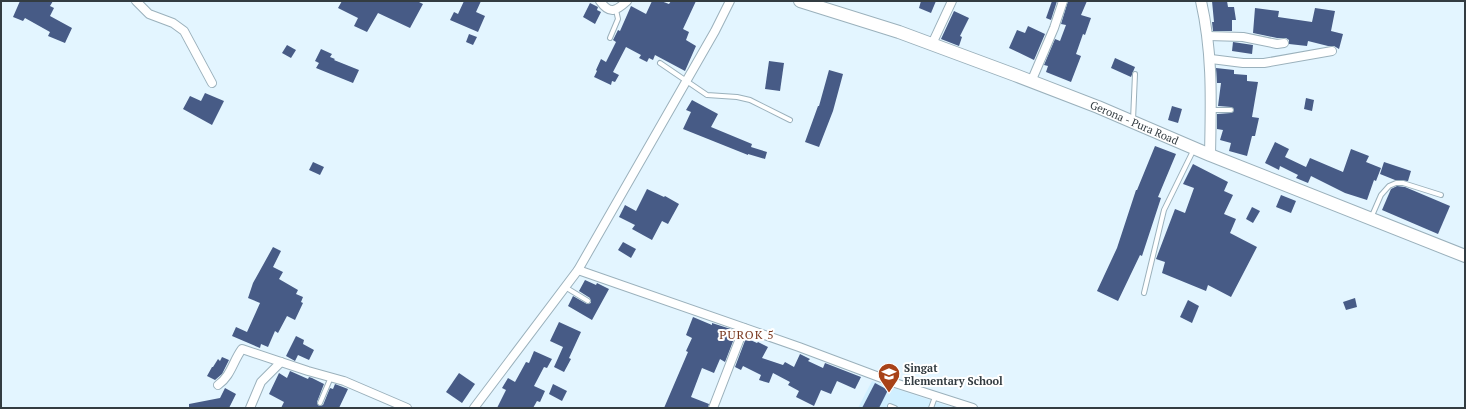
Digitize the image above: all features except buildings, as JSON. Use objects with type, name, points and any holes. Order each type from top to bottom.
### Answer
[{"type":"main road","name":"Gerona - Pura Road","points":[[800,1],[899,32],[1098,107],[1210,155],[1465,256]]},
{"type":"street","points":[[136,1],[149,14],[173,23],[184,31],[212,83]]},
{"type":"street","points":[[600,1],[604,7],[612,11],[616,10],[627,1]]},
{"type":"street","points":[[474,408],[578,270],[715,31],[730,1]]},
{"type":"street","points":[[932,44],[952,1]]},
{"type":"street","points":[[1031,82],[1054,28],[1063,1]]},
{"type":"street","points":[[1200,1],[1208,36],[1210,59],[1210,155]]},
{"type":"street","points":[[1208,36],[1243,37],[1277,44],[1284,43]]},
{"type":"street","points":[[1210,59],[1243,63],[1264,63],[1332,52]]},
{"type":"street","points":[[578,270],[799,347],[860,371],[935,397],[973,408]]},
{"type":"street","points":[[713,408],[744,328]]},
{"type":"street","points":[[218,385],[224,381],[242,349],[360,387],[407,408]]},
{"type":"street","points":[[250,408],[261,382],[280,362]]},
{"type":"lane","points":[[610,38],[618,19],[616,10]]},
{"type":"lane","points":[[660,63],[707,95],[737,97],[750,100],[790,120]]},
{"type":"lane","points":[[1132,122],[1135,74]]},
{"type":"lane","points":[[1211,110],[1230,110]]},
{"type":"lane","points":[[1144,293],[1164,210],[1194,148]]},
{"type":"lane","points":[[1370,218],[1381,195],[1389,186],[1396,183],[1403,183],[1441,195]]},
{"type":"lane","points":[[565,287],[588,301]]},
{"type":"lane","points":[[320,403],[331,377]]},
{"type":"lane","points":[[931,408],[935,397]]},
{"type":"lane","points":[[890,406],[895,408]]},
{"type":"shaded area","name":"Singat Elementary School","points":[[872,381],[954,408],[858,408]]},
{"type":"place","name":"Singat Elementary School","points":[[889,394]]},
{"type":"district","name":"PUROK 5","points":[[747,334]]}]
